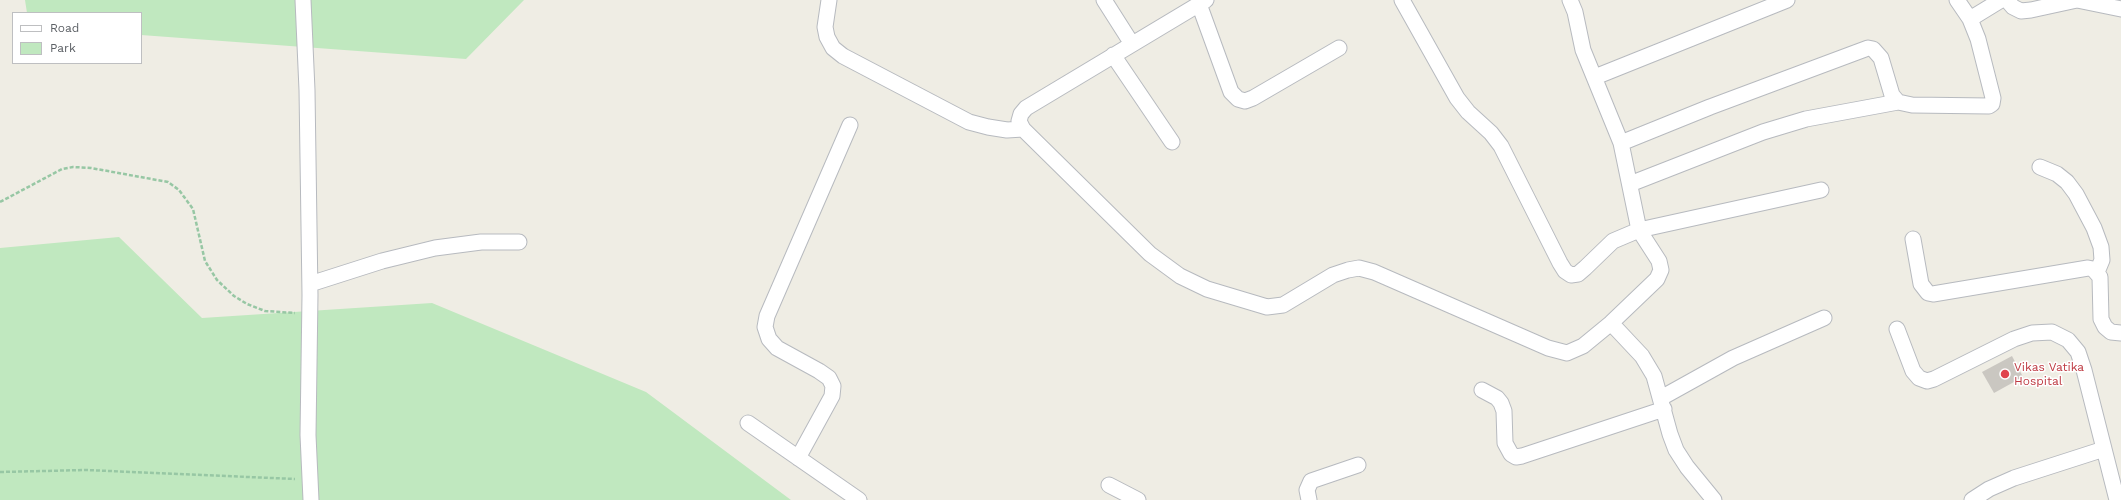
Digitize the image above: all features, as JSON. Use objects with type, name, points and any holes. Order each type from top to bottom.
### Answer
[{"type":"street","points":[[303,0],[307,90],[310,284],[308,435],[311,500]]},
{"type":"street","points":[[829,0],[825,27],[827,37],[833,48],[843,56],[969,122],[988,128],[1007,130],[1023,129]]},
{"type":"street","points":[[1104,0],[1132,44]]},
{"type":"street","points":[[1402,0],[1457,98],[1468,112],[1491,133],[1501,146],[1565,271],[1571,275],[1578,274],[1613,241],[1639,230],[1821,190]]},
{"type":"street","points":[[1339,48],[1253,98],[1245,101],[1238,99],[1231,92],[1203,2],[1026,108],[1021,114],[1019,121],[1023,129],[1150,254],[1180,276],[1207,289],[1267,307],[1283,305],[1333,275],[1359,268],[1374,272],[1548,348],[1567,353],[1583,346],[1611,323],[1657,279],[1661,270],[1659,261],[1639,230],[1634,213],[1630,184],[1621,143],[1595,76],[1583,50],[1578,26],[1570,0]]},
{"type":"street","points":[[1595,76],[1771,3],[1787,0]]},
{"type":"street","points":[[1630,184],[1763,132],[1806,119],[1898,102],[1912,105],[1985,107],[1992,104],[1993,98],[1978,39],[1970,19],[1957,0]]},
{"type":"street","points":[[1970,19],[2000,0]]},
{"type":"street","points":[[2007,0],[2013,7],[2021,11],[2077,0],[2121,9]]},
{"type":"street","points":[[1621,143],[1710,107],[1868,48],[1874,49],[1881,58],[1892,95],[1898,102]]},
{"type":"street","points":[[1113,55],[1172,142]]},
{"type":"street","points":[[798,458],[832,396],[833,386],[829,378],[819,371],[777,348],[770,339],[766,328],[767,316],[850,125]]},
{"type":"street","points":[[2040,167],[2057,174],[2067,182],[2085,210],[2101,247],[2102,260],[2097,272]]},
{"type":"street","points":[[1913,239],[1921,284],[1928,293],[1933,294],[2088,268],[2097,272],[2100,277],[2101,319],[2105,327],[2111,332],[2121,333]]},
{"type":"street","points":[[310,284],[382,261],[435,248],[481,242],[519,242]]},
{"type":"street","points":[[1482,390],[1497,398],[1501,403],[1504,411],[1507,450],[1510,454],[1522,456],[1662,403],[1732,358],[1824,318]]},
{"type":"street","points":[[1611,323],[1642,356],[1654,376],[1676,450],[1687,467],[1714,500]]},
{"type":"street","points":[[1898,329],[1913,371],[1919,378],[1927,381],[1934,379],[2014,339],[2032,333],[2052,332],[2068,340],[2078,352],[2084,370],[2104,449],[2118,496]]},
{"type":"street","points":[[748,423],[859,500]]},
{"type":"street","points":[[1972,500],[1989,489],[2014,478],[2104,449]]},
{"type":"street","points":[[1309,500],[1307,490],[1311,481],[1358,465]]},
{"type":"street","points":[[1109,485],[1138,500]]},
{"type":"path","points":[[0,202],[62,169],[73,167],[91,168],[168,182],[187,198],[193,209],[199,227],[205,261],[217,280],[234,296],[265,311],[310,314]]},
{"type":"path","points":[[0,472],[86,470],[310,480]]},
{"type":"green space","points":[[25,0],[524,0],[466,59],[142,35],[142,12],[27,12]]},
{"type":"green space","points":[[119,237],[202,318],[432,303],[646,392],[791,500],[0,500],[0,248]]},
{"type":"building","points":[[2012,356],[2023,377],[1994,393],[1982,372]]},
{"type":"place","name":"Vikas Vatika Hospital","points":[[2005,374]]}]
